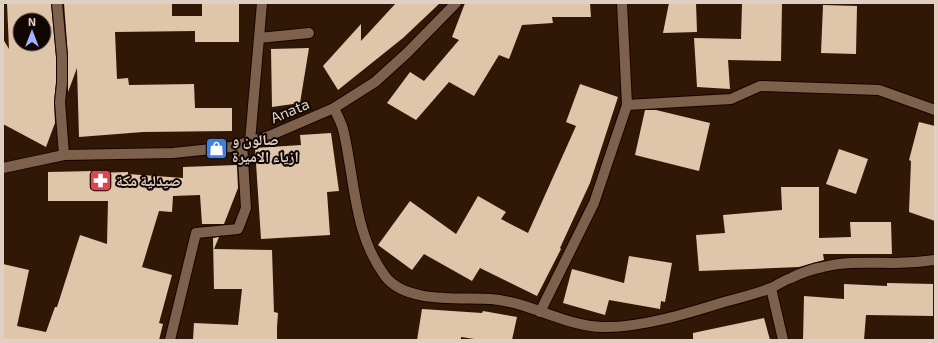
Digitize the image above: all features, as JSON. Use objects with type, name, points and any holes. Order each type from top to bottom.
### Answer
[{"type":"street","points":[[57,3],[62,49],[62,83],[60,102],[64,155]]},
{"type":"street","points":[[170,340],[196,233],[238,229],[246,208],[246,143],[262,3]]},
{"type":"street","name":"Anata","points":[[3,168],[64,155],[173,153],[232,147],[269,136],[334,108],[375,82],[408,53],[456,3]]},
{"type":"street","points":[[540,312],[594,203],[627,105],[622,3]]},
{"type":"street","points":[[259,38],[309,33]]},
{"type":"street","points":[[627,105],[731,99],[760,86],[879,90],[935,110]]},
{"type":"street","points":[[334,108],[343,128],[355,204],[368,247],[386,277],[400,289],[419,294],[447,299],[501,300],[585,325],[603,327],[622,326],[694,311],[771,288],[790,278],[824,266],[871,262],[916,263],[935,260]]},
{"type":"street","points":[[771,288],[783,340]]},
{"type":"building","points":[[7,3],[51,3],[52,12],[12,12],[12,52],[52,52],[52,14],[56,57],[54,102],[55,123],[46,147],[3,124],[3,39],[9,49]]},
{"type":"building","points":[[64,3],[172,3],[172,16],[202,16],[202,3],[239,3],[239,42],[195,42],[195,31],[115,32],[117,79],[128,78],[129,85],[194,84],[195,108],[232,108],[232,131],[143,132],[79,137],[77,68],[68,92],[68,56]]},
{"type":"building","points":[[396,3],[440,3],[403,38],[338,90],[323,66],[361,24],[361,41]]},
{"type":"building","points":[[465,3],[590,3],[591,17],[552,17],[553,23],[522,25],[509,59],[499,55],[474,96],[449,82],[416,120],[387,103],[410,72],[424,81],[459,40],[452,37]]},
{"type":"building","points":[[669,3],[696,3],[697,32],[663,33]]},
{"type":"building","points":[[742,3],[782,3],[781,61],[728,60],[730,89],[697,87],[694,38],[741,39]]},
{"type":"building","points":[[823,5],[857,6],[856,54],[821,53]]},
{"type":"building","points":[[309,48],[300,103],[272,107],[271,49]]},
{"type":"building","points":[[580,84],[618,97],[590,183],[560,248],[561,249],[537,296],[480,268],[472,281],[424,254],[412,270],[378,245],[410,201],[456,234],[478,196],[506,212],[501,219],[528,233],[576,126],[566,122]]},
{"type":"building","points":[[645,110],[656,110],[710,123],[699,171],[635,155]]},
{"type":"building","points":[[919,122],[935,126],[935,221],[909,212],[911,161],[909,160]]},
{"type":"building","points":[[331,133],[339,191],[327,192],[330,235],[261,239],[255,148],[301,145],[300,135]]},
{"type":"building","points":[[839,149],[868,159],[856,194],[826,184]]},
{"type":"building","points":[[237,165],[238,188],[224,224],[202,224],[200,195],[173,196],[172,212],[159,211],[142,267],[172,275],[159,323],[163,324],[159,340],[3,340],[3,264],[29,270],[17,326],[46,332],[55,307],[57,307],[80,235],[107,244],[108,201],[48,201],[48,172],[128,172],[128,174],[183,178],[183,167]]},
{"type":"building","points":[[781,187],[819,187],[819,238],[851,237],[850,222],[891,222],[892,254],[823,254],[824,260],[799,267],[699,271],[696,235],[725,233],[723,215],[782,210]]},
{"type":"building","points":[[219,237],[214,249],[272,250],[274,312],[278,313],[277,340],[193,340],[194,323],[238,325],[242,289],[214,289],[213,238]]},
{"type":"building","points":[[629,256],[672,263],[665,302],[661,301],[660,309],[609,300],[605,315],[563,303],[572,269],[624,283]]},
{"type":"building","points":[[887,283],[933,284],[933,316],[866,315],[864,340],[803,340],[804,296],[844,299],[844,284],[887,286]]},
{"type":"building","points":[[422,309],[482,313],[483,311],[517,317],[512,340],[481,340],[461,337],[461,340],[417,340]]},
{"type":"building","points":[[764,318],[770,340],[693,340],[693,333]]},
{"type":"place","name":"صالون و ازياء الاميرة","points":[[216,149]]},
{"type":"place","name":"صيدلية مكة","points":[[100,181]]}]
